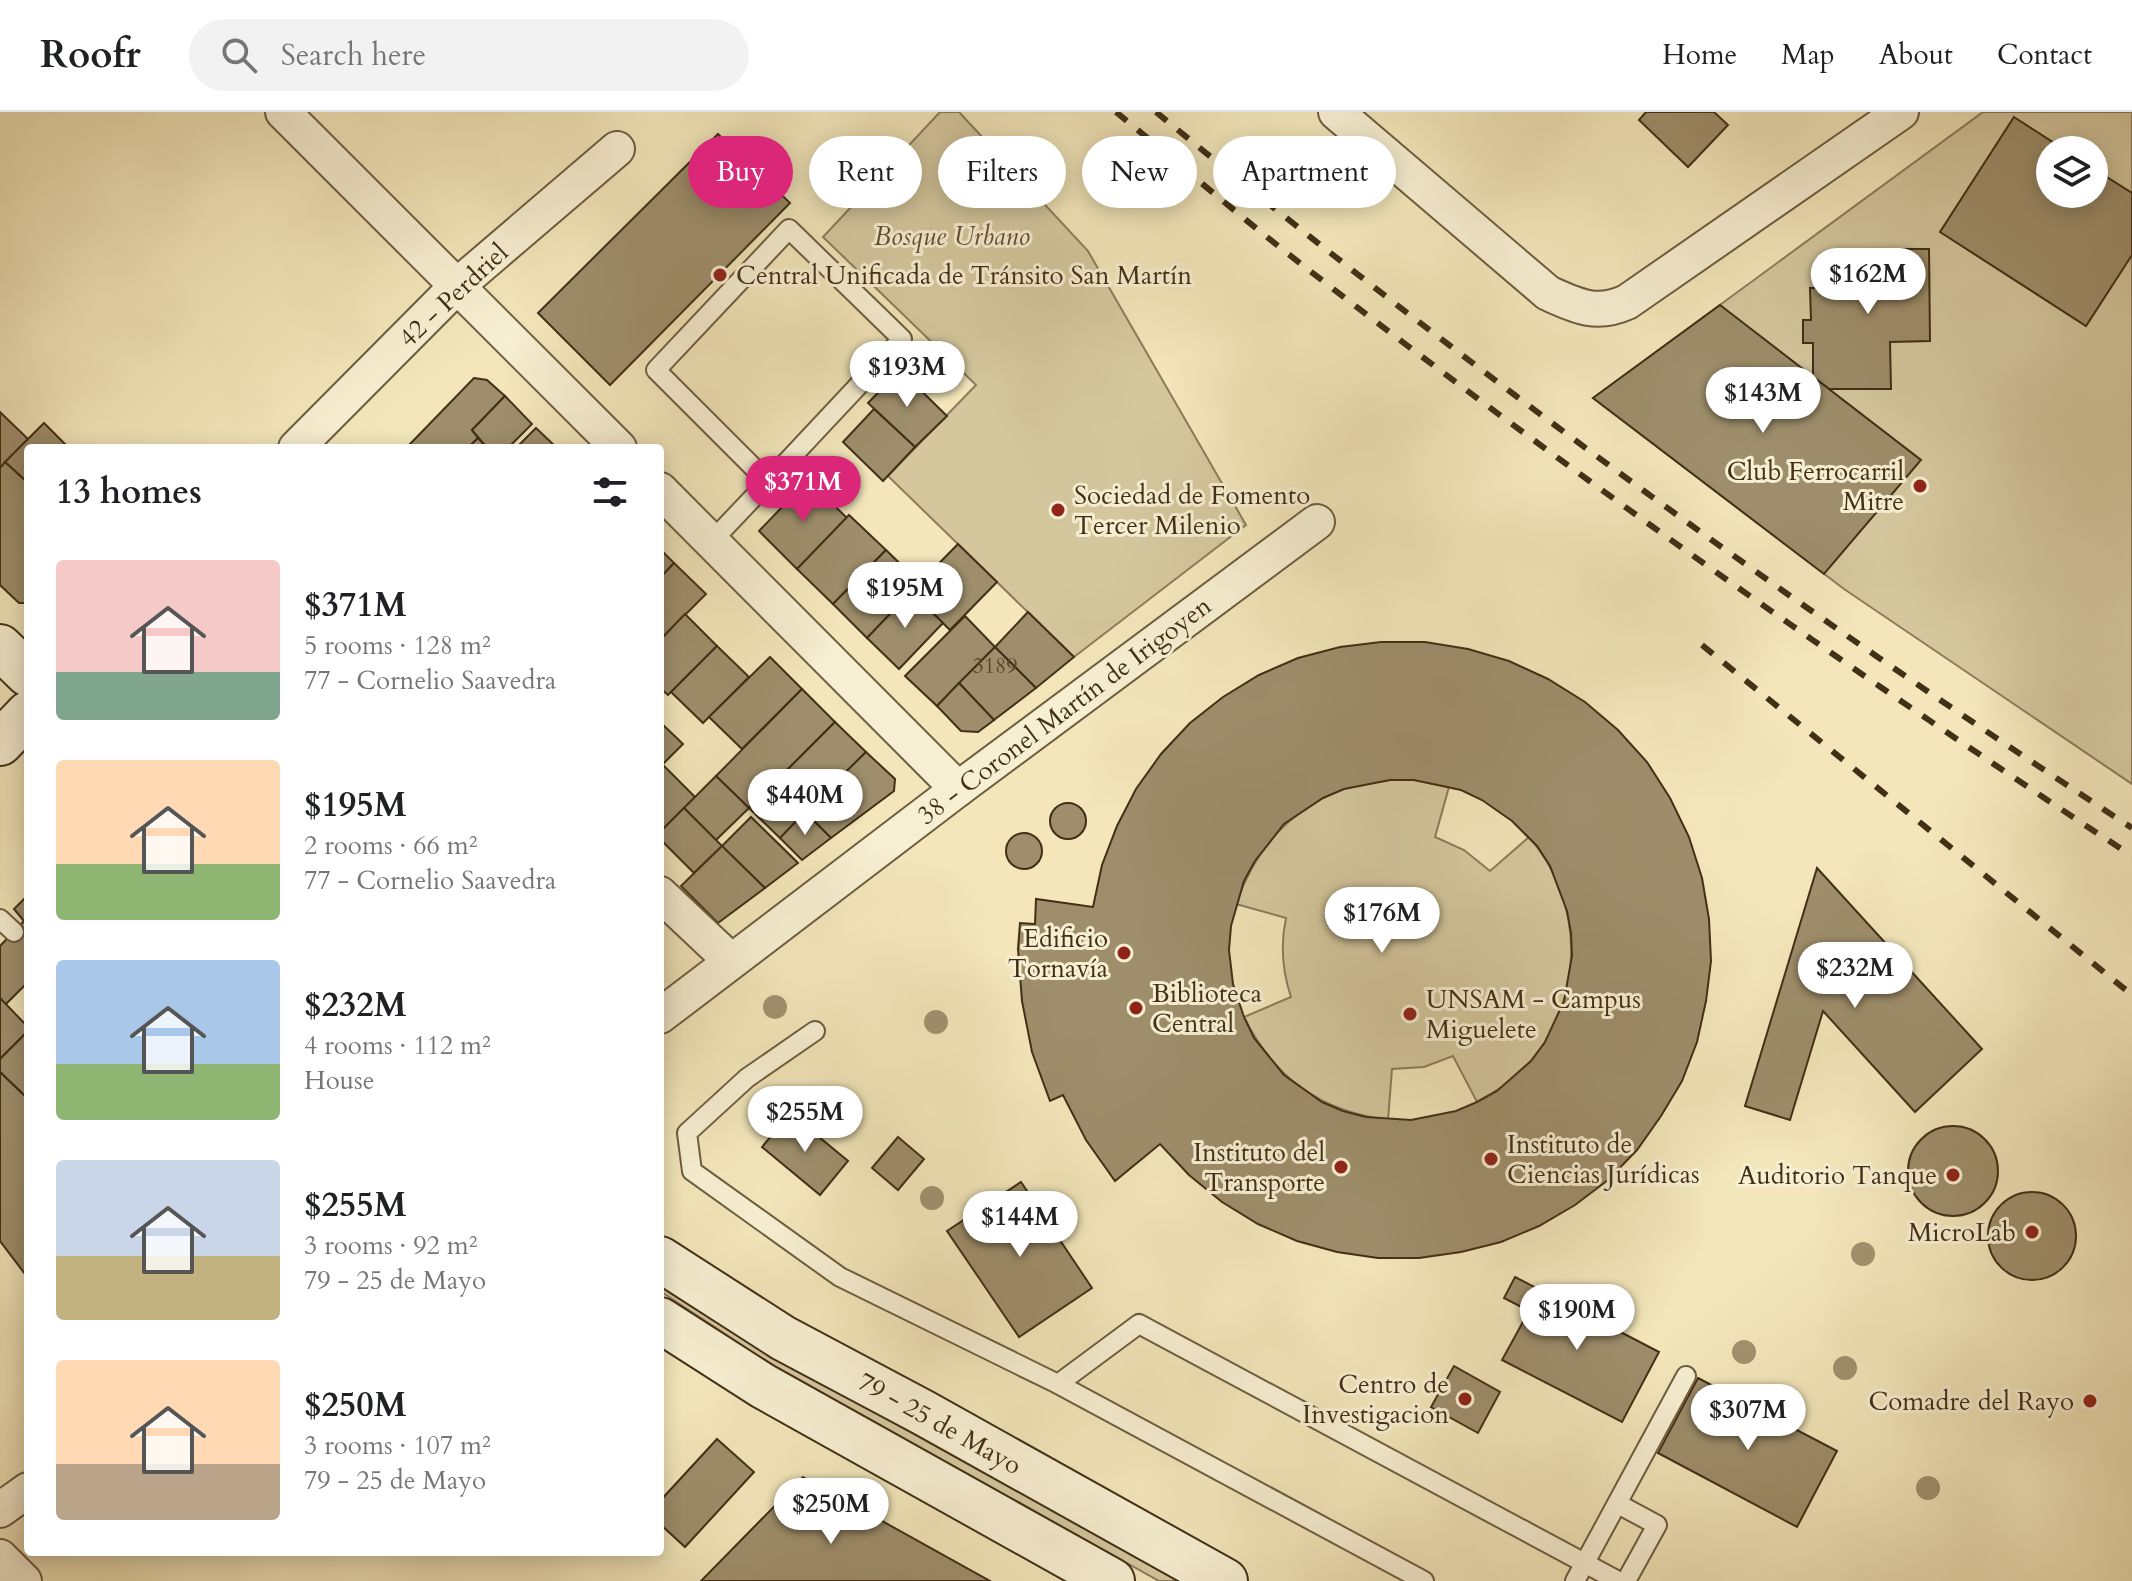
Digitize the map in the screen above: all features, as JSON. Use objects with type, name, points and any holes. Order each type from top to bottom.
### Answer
[{"type":"main road","points":[[0,647],[24,670]]},
{"type":"main road","name":"79 - 25 de Mayo","points":[[664,1262],[783,1338],[1225,1581]]},
{"type":"main road","name":"79 - 25 de Mayo","points":[[664,1323],[763,1386],[1112,1581]]},
{"type":"street","points":[[283,112],[615,444]]},
{"type":"street","points":[[1336,112],[1548,293],[1581,308],[1610,310],[1627,302],[1901,112]]},
{"type":"street","name":"42 - Perdriel","points":[[300,444],[458,285],[617,149]]},
{"type":"street","points":[[664,494],[958,789]]},
{"type":"street","name":"38 - Coronel Martín de Irigoyen","points":[[664,1013],[1317,522]]},
{"type":"street","points":[[664,898],[731,961]]},
{"type":"street","points":[[0,1510],[24,1493]]},
{"type":"street","points":[[0,1557],[24,1581]]},
{"type":"lane","points":[[711,542],[768,482],[902,339],[789,229],[656,370],[768,482]]},
{"type":"lane","points":[[815,1031],[747,1078],[687,1133],[692,1171],[840,1277],[1058,1384],[1424,1581]]},
{"type":"lane","points":[[1058,1384],[1139,1324],[1618,1581]]},
{"type":"lane","points":[[1575,1581],[1686,1376]]},
{"type":"lane","points":[[1618,1504],[1657,1525],[1626,1581]]},
{"type":"green space","name":"Bosque Urbano","points":[[940,112],[959,112],[981,136],[938,136],[938,208],[1048,208],[1088,251],[1246,525],[1074,657],[888,476],[976,385],[823,237],[850,208],[922,208],[922,136],[918,136]]},
{"type":"green space","name":"Club Ferrocarril Mitre","points":[[1983,112],[2132,112],[2132,784],[1844,589],[1593,398]]},
{"type":"green space","points":[[1390,780],[1414,780],[1449,787],[1435,837],[1464,850],[1490,871],[1529,837],[1547,862],[1560,889],[1568,919],[1571,949],[1569,979],[1561,1009],[1548,1037],[1518,1074],[1477,1102],[1453,1056],[1424,1067],[1392,1069],[1388,1120],[1364,1116],[1321,1100],[1285,1074],[1256,1039],[1244,1017],[1291,997],[1283,958],[1286,918],[1236,904],[1263,850],[1290,821],[1322,798],[1341,790]]},
{"type":"green space","points":[[664,1286],[793,1367],[1179,1581],[1159,1581],[766,1361],[664,1294]]},
{"type":"building","points":[[1646,112],[1714,112],[1728,125],[1688,167],[1639,120]]},
{"type":"building","points":[[2014,117],[2043,136],[2036,136],[2036,208],[2108,208],[2108,178],[2132,193],[2132,255],[2086,326],[1940,232]]},
{"type":"building","points":[[688,164],[688,208],[785,208],[610,385],[538,313]]},
{"type":"building","points":[[1842,249],[1929,249],[1930,341],[1890,342],[1891,389],[1829,389],[1813,377],[1813,343],[1803,343],[1803,320],[1811,320],[1810,288],[1821,288],[1821,276],[1829,276],[1829,267],[1842,267]]},
{"type":"building","points":[[1720,305],[1921,460],[1824,574],[1593,398]]},
{"type":"building","points":[[900,370],[947,416],[915,447],[868,403]]},
{"type":"building","points":[[474,378],[487,380],[505,396],[472,430],[478,438],[472,444],[410,444]]},
{"type":"building","points":[[505,396],[532,424],[512,444],[484,444],[472,430]]},
{"type":"building","points":[[874,409],[915,447],[883,481],[843,442]]},
{"type":"building","points":[[0,412],[28,439],[0,468]]},
{"type":"building","points":[[44,423],[65,444],[24,444],[24,479],[5,462]]},
{"type":"building","points":[[536,428],[553,444],[520,444]]},
{"type":"building","points":[[5,462],[24,479],[24,603],[19,603],[0,585],[0,468]]},
{"type":"building","points":[[808,480],[847,518],[797,569],[759,531]]},
{"type":"building","points":[[849,515],[886,550],[833,604],[797,569]]},
{"type":"building","points":[[958,544],[997,582],[950,630],[911,592]]},
{"type":"building","points":[[886,550],[920,583],[867,638],[833,604]]},
{"type":"building","points":[[664,553],[674,563],[664,574]]},
{"type":"building","points":[[674,563],[706,594],[664,636],[664,574]]},
{"type":"building","points":[[911,592],[943,623],[899,669],[867,638]]},
{"type":"building","points":[[1028,612],[1074,657],[1036,688],[995,647]]},
{"type":"building","points":[[685,614],[717,646],[668,695],[664,692],[664,636]]},
{"type":"building","points":[[965,616],[995,647],[937,706],[905,676]]},
{"type":"building","name":"Edificio Tornavía","points":[[1381,642],[1425,642],[1468,649],[1509,661],[1548,679],[1585,702],[1618,730],[1647,762],[1670,798],[1689,837],[1702,878],[1709,919],[1711,961],[1706,1001],[1697,1042],[1682,1081],[1661,1116],[1637,1150],[1608,1180],[1575,1205],[1539,1226],[1501,1242],[1461,1252],[1419,1258],[1378,1258],[1337,1252],[1297,1241],[1258,1224],[1222,1202],[1189,1175],[1160,1144],[1115,1181],[1086,1140],[1063,1095],[1050,1101],[1032,1052],[1022,1001],[1018,949],[1020,923],[1035,924],[1036,899],[1093,907],[1102,865],[1136,789],[1161,754],[1190,723],[1223,697],[1259,675],[1298,658],[1340,647]],"holes":[[[1390,780],[1414,780],[1461,790],[1482,800],[1512,821],[1537,846],[1550,866],[1567,911],[1572,956],[1564,1001],[1545,1042],[1531,1061],[1497,1091],[1456,1111],[1411,1120],[1366,1117],[1322,1102],[1284,1075],[1254,1038],[1233,984],[1229,950],[1231,926],[1244,881],[1255,861],[1284,824],[1323,798],[1344,789]]]},
{"type":"building","points":[[717,646],[749,677],[703,723],[671,692]]},
{"type":"building","points":[[995,647],[1036,688],[994,720],[959,683]]},
{"type":"building","points":[[770,657],[802,689],[742,749],[709,717]]},
{"type":"building","points":[[959,683],[994,720],[978,732],[961,731],[937,706]]},
{"type":"building","points":[[802,689],[835,722],[749,808],[716,776]]},
{"type":"building","points":[[835,722],[866,752],[780,838],[749,808]]},
{"type":"building","points":[[664,726],[683,744],[664,763]]},
{"type":"building","points":[[866,752],[895,779],[894,791],[831,838],[805,812]]},
{"type":"building","points":[[664,766],[695,797],[664,828]]},
{"type":"building","points":[[716,776],[749,808],[716,840],[684,808]]},
{"type":"building","points":[[1068,803],[1081,808],[1086,821],[1081,834],[1068,839],[1055,834],[1050,821],[1055,808]]},
{"type":"building","points":[[684,808],[722,846],[694,873],[664,843],[664,828]]},
{"type":"building","points":[[805,812],[831,838],[802,860],[780,838]]},
{"type":"building","points":[[751,817],[798,863],[765,888],[722,846]]},
{"type":"building","points":[[1024,833],[1037,838],[1042,851],[1037,864],[1024,869],[1011,864],[1006,851],[1011,838]]},
{"type":"building","points":[[722,846],[765,888],[718,923],[681,886]]},
{"type":"building","points":[[1817,868],[1982,1049],[1915,1112],[1823,1011],[1790,1120],[1745,1106]]},
{"type":"building","points":[[24,899],[24,921],[14,909]]},
{"type":"building","points":[[24,921],[24,986],[0,1010],[0,946]]},
{"type":"building","points":[[0,998],[24,1023],[24,1035],[0,1059]]},
{"type":"building","points":[[24,1035],[24,1095],[0,1072],[0,1059]]},
{"type":"building","points":[[0,1072],[24,1095],[24,1273],[0,1241]]},
{"type":"building","points":[[790,1113],[848,1161],[820,1195],[762,1147]]},
{"type":"building","name":"Auditorio Tanque","points":[[1944,1126],[1962,1126],[1978,1133],[1991,1146],[1998,1162],[1998,1180],[1991,1196],[1978,1209],[1962,1216],[1944,1216],[1928,1209],[1915,1196],[1908,1180],[1908,1162],[1915,1146],[1928,1133]]},
{"type":"building","points":[[898,1137],[924,1159],[898,1190],[872,1168]]},
{"type":"building","points":[[1021,1182],[1092,1288],[1019,1337],[947,1231]]},
{"type":"building","name":"MicroLab","points":[[2032,1192],[2057,1199],[2069,1211],[2076,1236],[2069,1261],[2057,1273],[2032,1280],[2007,1273],[1995,1261],[1988,1236],[1995,1211],[2007,1199]]},
{"type":"building","points":[[1515,1277],[1659,1352],[1622,1422],[1502,1360],[1529,1311],[1504,1298]]},
{"type":"building","name":"Centro de Investigacion","points":[[1454,1366],[1500,1392],[1478,1433],[1431,1407]]},
{"type":"building","points":[[1698,1378],[1837,1451],[1797,1527],[1658,1453]]},
{"type":"building","points":[[717,1439],[754,1472],[685,1547],[664,1528],[664,1497]]},
{"type":"building","points":[[803,1477],[990,1581],[701,1581]]},
{"type":"railway","points":[[1116,112],[1287,253],[1598,487],[1916,712],[2132,856]]},
{"type":"railway","points":[[1156,112],[1392,301],[1634,484],[1881,659],[2132,828]]},
{"type":"railway","points":[[1702,645],[2132,995]]},
{"type":"place","name":"Central Unificada de Tránsito San Martín","points":[[720,275]]},
{"type":"place","name":"Club Ferrocarril Mitre","points":[[1920,486]]},
{"type":"place","name":"Sociedad de Fomento Tercer Milenio","points":[[1058,510]]},
{"type":"place","name":"Edificio Tornavía","points":[[1124,953]]},
{"type":"place","name":"Biblioteca Central","points":[[1136,1008]]},
{"type":"place","name":"UNSAM - Campus Miguelete","points":[[1410,1014]]},
{"type":"place","name":"Instituto de Ciencias Jurídicas","points":[[1491,1159]]},
{"type":"place","name":"Instituto del Transporte","points":[[1341,1167]]},
{"type":"place","name":"Auditorio Tanque","points":[[1953,1175]]},
{"type":"place","name":"MicroLab","points":[[2032,1232]]},
{"type":"place","name":"Centro de Investigacion","points":[[1465,1399]]},
{"type":"place","name":"Comadre del Rayo","points":[[2090,1401]]}]
